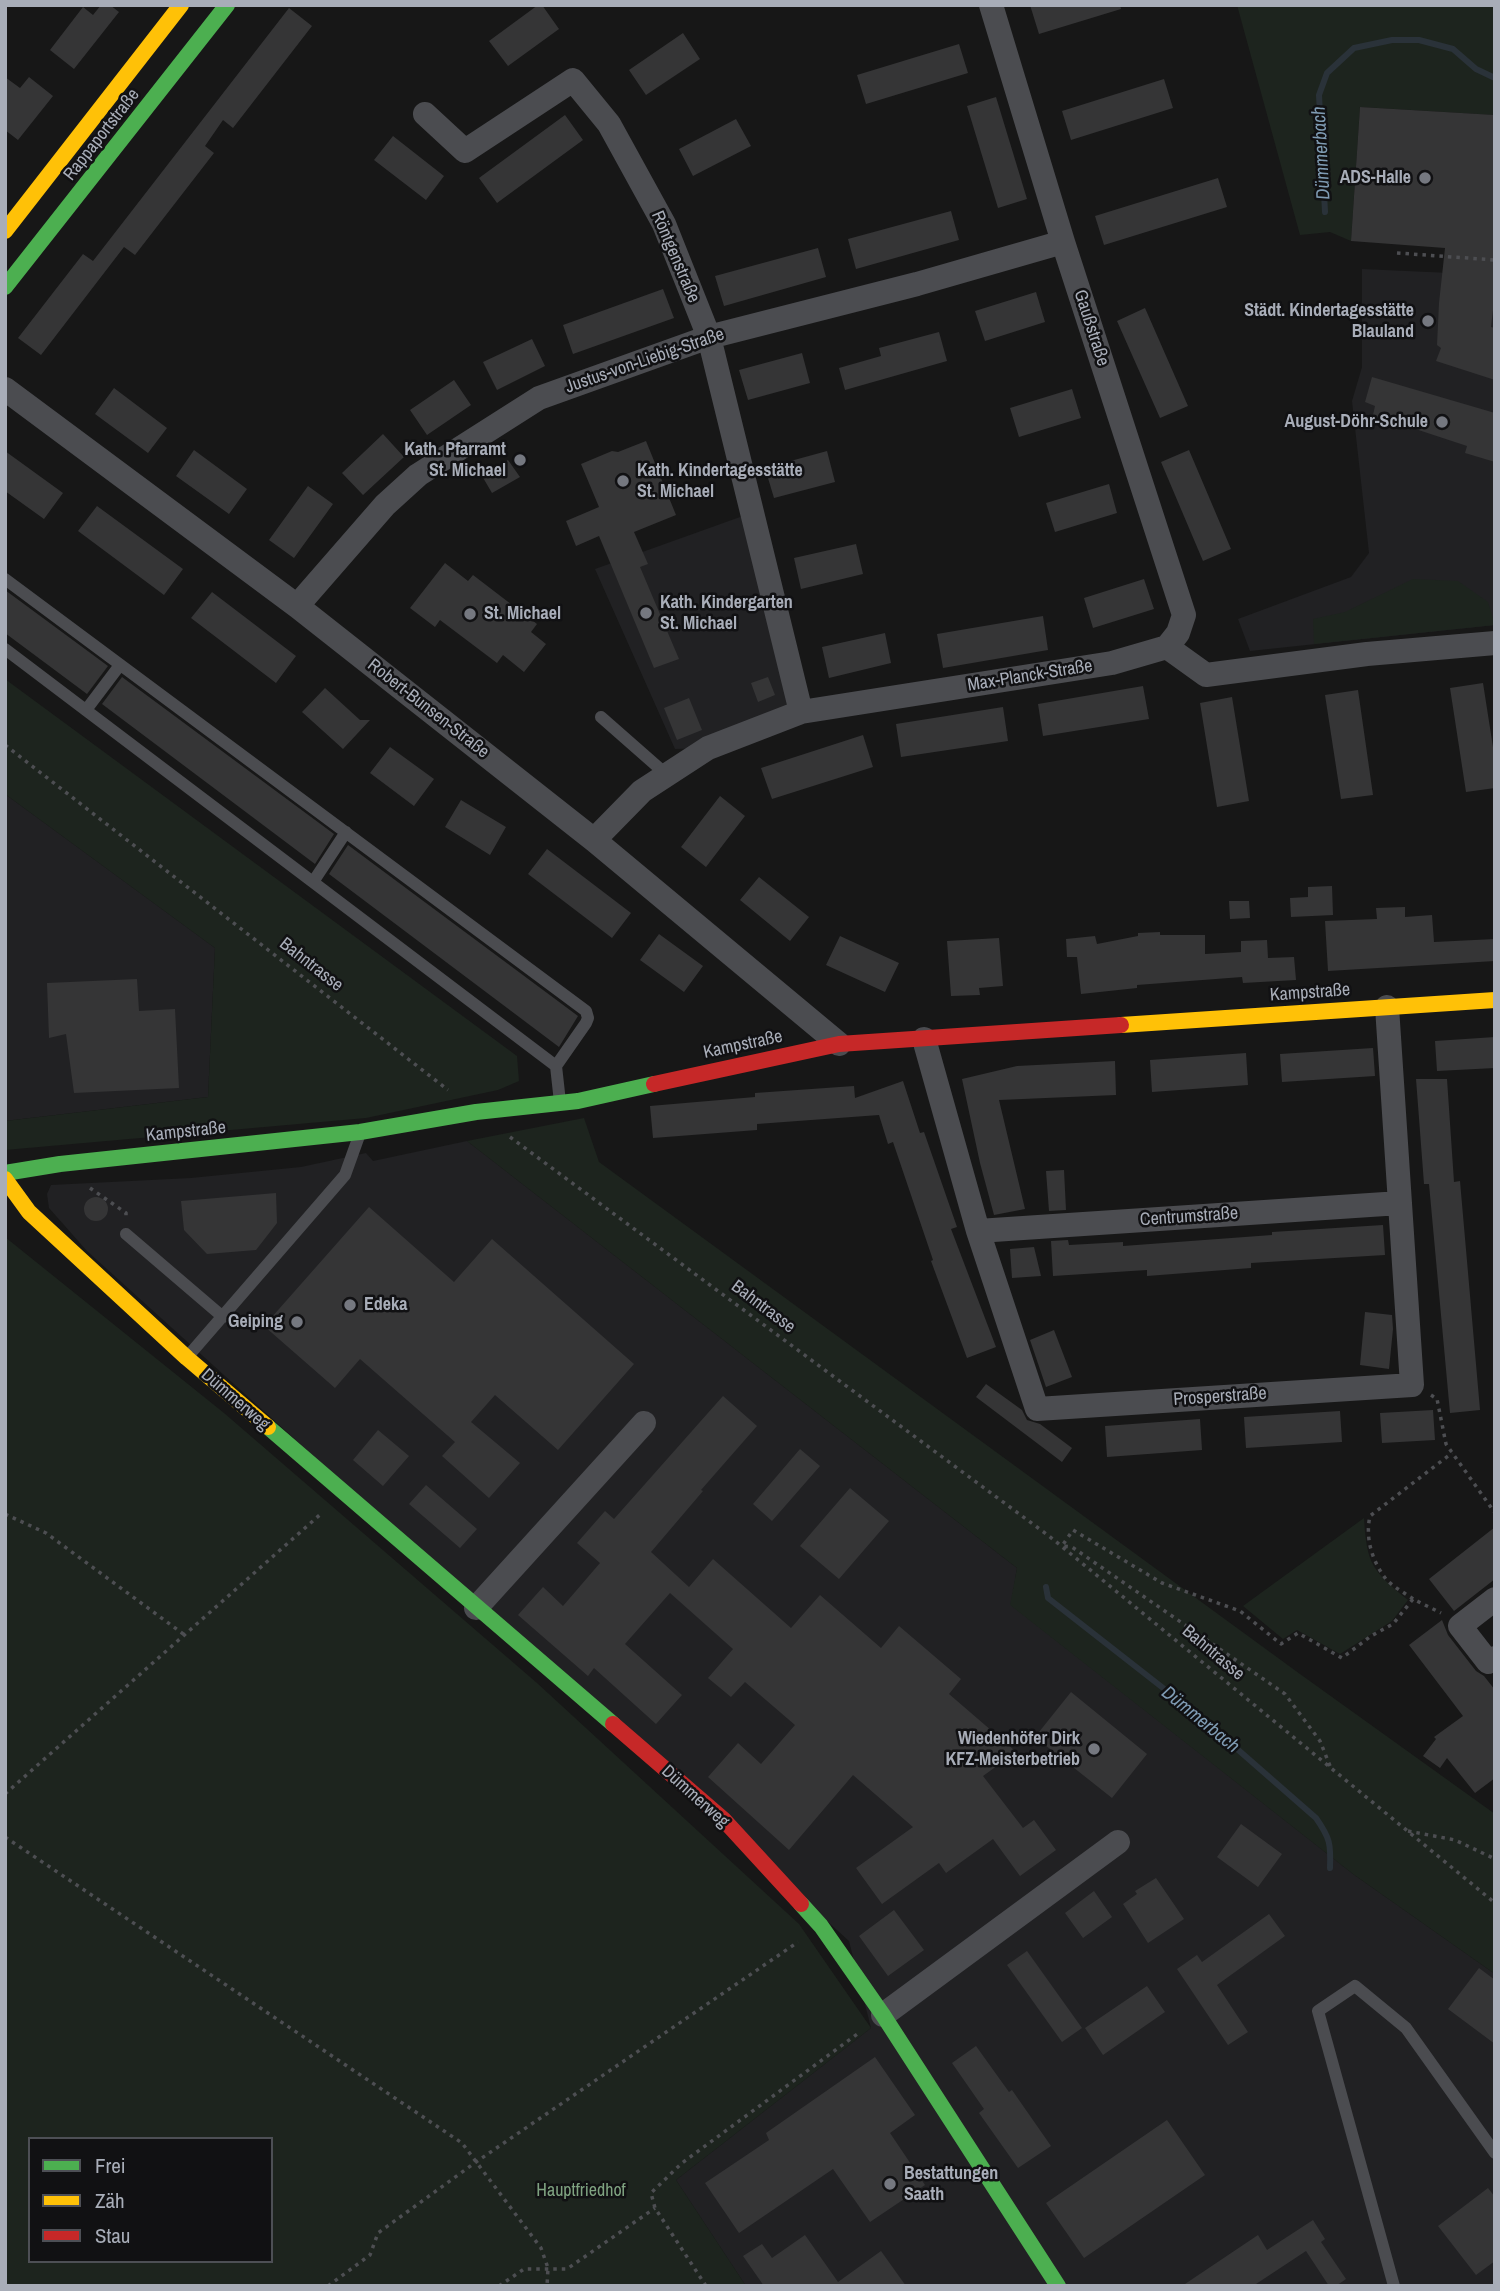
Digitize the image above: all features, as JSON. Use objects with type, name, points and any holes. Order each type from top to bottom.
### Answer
[{"type":"street","name":"Rappaportstraße","points":[[5,231],[181,5]]},
{"type":"street","name":"Rappaportstraße","points":[[5,287],[227,5]]},
{"type":"street","name":"Gaußstraße","points":[[991,5],[1063,242],[1184,614],[1178,633],[1167,648]]},
{"type":"street","name":"Röntgenstraße","points":[[425,114],[465,151],[573,80],[609,124],[664,224],[709,337],[801,712]]},
{"type":"street","name":"Justus-von-Liebig-Straße","points":[[297,606],[385,505],[418,475],[539,398],[709,337],[917,284],[1063,242]]},
{"type":"street","name":"Robert-Bunsen-Straße","points":[[5,389],[297,606],[594,840],[839,1044]]},
{"type":"street","points":[[1167,648],[1206,675],[1367,654],[1495,643]]},
{"type":"street","name":"Max-Planck-Straße","points":[[594,840],[642,791],[708,748],[801,712],[1112,663],[1167,648]]},
{"type":"street","name":"Kampstraße","points":[[5,1173],[60,1164],[360,1132],[476,1112],[578,1101],[839,1044],[1495,1000]]},
{"type":"street","points":[[1387,1007],[1412,1385]]},
{"type":"street","name":"Prosperstraße","points":[[924,1038],[978,1231],[1037,1409],[1412,1385]]},
{"type":"street","name":"Dümmerweg","points":[[5,1179],[29,1212],[187,1358],[723,1819],[821,1926],[883,2015],[1058,2286]]},
{"type":"street","name":"Centrumstraße","points":[[978,1231],[1400,1203]]},
{"type":"street","points":[[476,1608],[643,1423]]},
{"type":"street","points":[[1495,1599],[1460,1626],[1488,1662],[1495,1658]]},
{"type":"street","points":[[883,2015],[1118,1842]]},
{"type":"lane","points":[[5,579],[586,1011],[586,1023],[556,1066],[561,1103]]},
{"type":"lane","points":[[5,649],[556,1066]]},
{"type":"lane","points":[[86,710],[120,665]]},
{"type":"lane","points":[[601,717],[667,775]]},
{"type":"lane","points":[[313,882],[346,832]]},
{"type":"lane","points":[[187,1358],[345,1175],[360,1132]]},
{"type":"lane","points":[[126,1234],[223,1317]]},
{"type":"lane","points":[[1394,2286],[1318,2011],[1355,1986],[1406,2028],[1495,2153]]},
{"type":"path","points":[[1397,253],[1495,260]]},
{"type":"path","name":"Bahntrasse","points":[[5,745],[476,1112]]},
{"type":"path","name":"Bahntrasse","points":[[509,1136],[1062,1546],[1495,1903]]},
{"type":"path","points":[[60,1164],[126,1213],[126,1234]]},
{"type":"path","points":[[1412,1385],[1437,1399],[1446,1444],[1495,1514]]},
{"type":"path","points":[[1452,1453],[1370,1516],[1367,1528],[1371,1552],[1387,1580],[1413,1599],[1460,1626]]},
{"type":"path","points":[[5,1794],[343,1494]]},
{"type":"path","points":[[5,1514],[46,1533],[186,1636]]},
{"type":"path","points":[[1331,1769],[1320,1741],[1285,1694],[1072,1547],[1062,1546],[1073,1530],[1162,1583],[1240,1611],[1280,1644],[1298,1633],[1342,1658],[1371,1636],[1393,1624],[1413,1599]]},
{"type":"path","points":[[1407,1831],[1455,1840],[1495,1859]]},
{"type":"path","points":[[5,1837],[462,2143],[541,2248],[548,2268],[547,2286]]},
{"type":"path","points":[[328,2286],[370,2255],[378,2233],[476,2162],[821,1926]]},
{"type":"path","points":[[706,2286],[655,2208],[651,2193],[682,2163],[883,2015]]},
{"type":"path","points":[[499,2286],[524,2269],[567,2269],[655,2208]]},
{"type":"shaded area","points":[[1362,269],[1495,275],[1495,625],[1250,651],[1238,619],[1351,577],[1369,553],[1352,401],[1362,367]]},
{"type":"shaded area","points":[[754,512],[801,712],[708,748],[675,749],[595,569]]},
{"type":"shaded area","points":[[5,794],[215,948],[208,1097],[5,1121]]},
{"type":"shaded area","points":[[467,1141],[1017,1568],[1011,1605],[1353,1874],[1495,1974],[1495,2286],[746,2286],[676,2180],[871,2028],[849,1941],[87,1251],[49,1208],[47,1194],[51,1185],[191,1178],[301,1167],[366,1153],[373,1161]]},
{"type":"green space","points":[[1237,5],[1495,5],[1495,115],[1360,107],[1351,241],[1330,232],[1300,235]]},
{"type":"green space","points":[[1413,579],[1458,581],[1488,602],[1495,625],[1314,644],[1313,619],[1345,612]]},
{"type":"green space","points":[[5,679],[517,1056],[519,1081],[498,1090],[366,1118],[5,1150],[5,1121],[208,1097],[215,948],[5,794]]},
{"type":"green space","points":[[584,1118],[599,1162],[1495,1814],[1495,1974],[1353,1874],[1010,1605],[1017,1568],[467,1141]]},
{"type":"green space","name":"Hauptfriedhof","points":[[5,1237],[224,1413],[537,1683],[799,1924],[871,2028],[676,2180],[746,2286],[5,2286]]},
{"type":"green space","points":[[1364,1518],[1367,1546],[1374,1565],[1386,1581],[1408,1600],[1392,1621],[1340,1654],[1297,1630],[1283,1639],[1243,1606]]},
{"type":"building","points":[[101,5],[110,5],[119,12],[74,69],[50,50],[83,7],[93,15]]},
{"type":"building","points":[[538,5],[542,5],[559,29],[508,66],[489,41]]},
{"type":"building","points":[[1030,5],[1120,5],[1121,9],[1039,34]]},
{"type":"building","points":[[289,8],[312,26],[233,128],[223,120],[205,146],[214,153],[135,255],[124,247],[41,355],[18,338],[83,254],[93,261]]},
{"type":"building","points":[[683,33],[700,59],[646,95],[629,70]]},
{"type":"building","points":[[959,44],[968,73],[866,104],[857,75]]},
{"type":"building","points":[[5,77],[20,88],[29,77],[53,96],[18,140],[5,130]]},
{"type":"building","points":[[1164,79],[1173,108],[1071,140],[1062,111]]},
{"type":"building","points":[[996,97],[1027,199],[998,208],[967,106]]},
{"type":"building","name":"ADS-Halle","points":[[1360,107],[1495,115],[1495,293],[1491,327],[1495,328],[1495,380],[1436,361],[1441,348],[1437,345],[1445,248],[1351,241]]},
{"type":"building","points":[[565,115],[583,140],[497,203],[479,178]]},
{"type":"building","points":[[736,119],[751,146],[693,176],[679,149]]},
{"type":"building","points":[[393,136],[444,176],[426,200],[374,160]]},
{"type":"building","points":[[1218,178],[1227,207],[1104,245],[1095,216]]},
{"type":"building","points":[[951,211],[959,240],[856,269],[848,239]]},
{"type":"building","points":[[818,248],[826,277],[724,306],[715,276]]},
{"type":"building","points":[[663,289],[674,318],[573,354],[563,325]]},
{"type":"building","points":[[1036,292],[1045,322],[985,341],[975,311]]},
{"type":"building","points":[[1145,308],[1188,406],[1160,418],[1117,321]]},
{"type":"building","points":[[939,332],[947,361],[845,390],[839,368],[881,356],[879,348]]},
{"type":"building","points":[[532,339],[545,366],[497,390],[483,362]]},
{"type":"building","points":[[802,353],[810,383],[748,400],[739,370]]},
{"type":"building","name":"August-Döhr-Schule","points":[[1372,377],[1495,413],[1495,462],[1465,453],[1467,446],[1373,415],[1375,406],[1365,402]]},
{"type":"building","points":[[454,380],[471,405],[427,435],[410,410]]},
{"type":"building","points":[[114,388],[167,428],[148,453],[95,414]]},
{"type":"building","points":[[1072,389],[1081,418],[1019,437],[1010,408]]},
{"type":"building","points":[[383,434],[404,457],[363,495],[342,473]]},
{"type":"building","points":[[646,441],[676,515],[634,532],[648,564],[640,567],[679,659],[654,668],[599,536],[576,546],[566,521],[599,507],[581,464]]},
{"type":"building","points":[[194,450],[247,489],[229,514],[176,476]]},
{"type":"building","points":[[1189,450],[1231,549],[1203,561],[1161,462]]},
{"type":"building","points":[[5,451],[63,493],[44,519],[5,491]]},
{"type":"building","points":[[827,451],[835,482],[774,498],[765,468]]},
{"type":"building","points":[[508,460],[520,477],[492,493],[482,476]]},
{"type":"building","points":[[1109,484],[1117,513],[1055,532],[1046,503]]},
{"type":"building","points":[[308,486],[333,504],[294,558],[269,540]]},
{"type":"building","points":[[97,506],[183,569],[164,595],[78,531]]},
{"type":"building","points":[[856,544],[863,574],[801,589],[794,558]]},
{"type":"building","name":"St. Michael","points":[[445,563],[468,581],[473,575],[537,624],[531,632],[546,644],[524,672],[503,655],[497,663],[440,620],[435,627],[410,608]]},
{"type":"building","points":[[1144,579],[1154,609],[1093,628],[1084,598]]},
{"type":"building","points":[[5,590],[108,666],[87,694],[5,633]]},
{"type":"building","points":[[212,592],[296,656],[276,683],[191,618]]},
{"type":"building","points":[[1043,616],[1048,650],[943,668],[937,634]]},
{"type":"building","points":[[885,633],[891,663],[829,678],[822,647]]},
{"type":"building","points":[[122,677],[334,834],[315,864],[102,704]]},
{"type":"building","points":[[768,677],[775,695],[758,702],[751,683]]},
{"type":"building","points":[[1483,683],[1495,760],[1495,788],[1466,792],[1450,688]]},
{"type":"building","points":[[1143,686],[1149,719],[1043,736],[1038,704]]},
{"type":"building","points":[[325,688],[360,720],[370,720],[343,749],[302,712]]},
{"type":"building","points":[[1358,690],[1373,795],[1341,799],[1325,695]]},
{"type":"building","points":[[1232,697],[1249,801],[1217,807],[1200,703]]},
{"type":"building","points":[[689,698],[702,730],[677,740],[664,708]]},
{"type":"building","points":[[1003,707],[1008,741],[901,757],[896,724]]},
{"type":"building","points":[[863,735],[873,767],[772,799],[761,768]]},
{"type":"building","points":[[390,747],[434,779],[414,806],[370,773]]},
{"type":"building","points":[[720,796],[745,816],[706,867],[681,847]]},
{"type":"building","points":[[461,800],[506,827],[490,855],[445,827]]},
{"type":"building","points":[[348,845],[578,1016],[559,1047],[329,874]]},
{"type":"building","points":[[547,849],[631,913],[612,938],[528,874]]},
{"type":"building","points":[[759,877],[809,917],[790,941],[740,900]]},
{"type":"building","points":[[1332,886],[1333,915],[1291,917],[1290,898],[1308,897],[1308,887]]},
{"type":"building","points":[[1229,901],[1249,901],[1250,918],[1230,919]]},
{"type":"building","points":[[1405,907],[1405,917],[1432,915],[1434,942],[1495,939],[1495,961],[1328,971],[1325,921],[1377,919],[1376,908]]},
{"type":"building","points":[[1160,932],[1160,935],[1205,935],[1205,954],[1241,952],[1241,941],[1267,940],[1268,958],[1294,957],[1296,980],[1243,983],[1242,977],[1137,985],[1137,988],[1081,994],[1077,957],[1067,957],[1066,939],[1095,936],[1097,944],[1138,936],[1138,933]]},
{"type":"building","points":[[659,934],[703,966],[684,992],[640,960]]},
{"type":"building","points":[[840,936],[899,963],[885,992],[826,965]]},
{"type":"building","points":[[999,938],[1003,986],[979,988],[980,995],[951,996],[947,941]]},
{"type":"building","points":[[137,979],[139,1011],[175,1009],[179,1088],[74,1093],[66,1034],[49,1038],[47,983]]},
{"type":"building","points":[[1495,1037],[1495,1068],[1437,1071],[1435,1041]]},
{"type":"building","points":[[1373,1048],[1375,1076],[1282,1082],[1280,1054]]},
{"type":"building","points":[[1246,1053],[1248,1085],[1152,1092],[1150,1060]]},
{"type":"building","points":[[1115,1061],[1116,1095],[999,1100],[1025,1209],[994,1215],[962,1079],[1017,1066]]},
{"type":"building","points":[[1416,1079],[1447,1079],[1454,1182],[1460,1181],[1480,1410],[1450,1413],[1429,1184],[1424,1184]]},
{"type":"building","points":[[903,1081],[957,1227],[951,1229],[996,1347],[967,1358],[931,1261],[933,1260],[893,1142],[888,1144],[879,1115],[757,1124],[757,1130],[653,1138],[650,1106],[755,1097],[755,1093],[854,1086],[855,1098]]},
{"type":"building","points":[[1064,1170],[1066,1210],[1049,1211],[1046,1171]]},
{"type":"building","points":[[276,1193],[277,1223],[256,1250],[207,1254],[184,1230],[181,1201]]},
{"type":"building","points":[[96,1197],[105,1200],[108,1209],[105,1218],[96,1221],[87,1218],[84,1209],[87,1200]]},
{"type":"building","points":[[369,1207],[454,1282],[492,1239],[634,1364],[558,1450],[495,1395],[471,1422],[520,1463],[489,1498],[442,1456],[455,1442],[360,1359],[335,1388],[264,1326]]},
{"type":"building","points":[[1383,1225],[1385,1255],[1251,1263],[1251,1268],[1147,1276],[1147,1270],[1053,1276],[1051,1241],[1068,1240],[1069,1245],[1123,1242],[1123,1246]]},
{"type":"building","points":[[1034,1247],[1041,1276],[1012,1278],[1010,1249]]},
{"type":"building","points":[[1365,1312],[1392,1315],[1389,1369],[1360,1365]]},
{"type":"building","points":[[1054,1330],[1072,1377],[1046,1387],[1030,1340]]},
{"type":"building","points":[[986,1384],[1022,1410],[1027,1420],[1040,1424],[1072,1448],[1062,1462],[976,1397]]},
{"type":"building","points":[[723,1396],[757,1426],[651,1552],[689,1587],[713,1559],[791,1628],[820,1595],[881,1648],[899,1626],[961,1679],[949,1694],[1014,1750],[1008,1758],[983,1776],[1023,1828],[1034,1820],[1056,1850],[1020,1876],[993,1839],[946,1873],[939,1863],[882,1904],[856,1868],[913,1827],[853,1775],[789,1850],[708,1777],[738,1743],[761,1764],[795,1725],[745,1682],[731,1697],[708,1678],[733,1649],[670,1593],[625,1644],[682,1695],[656,1724],[594,1668],[588,1676],[518,1615],[543,1587],[563,1606],[600,1563],[577,1543],[605,1511],[614,1519]]},
{"type":"building","points":[[1433,1410],[1435,1440],[1382,1443],[1380,1413]]},
{"type":"building","points":[[1340,1411],[1342,1442],[1246,1448],[1244,1417]]},
{"type":"building","points":[[1200,1419],[1202,1450],[1107,1457],[1105,1426]]},
{"type":"building","points":[[378,1430],[409,1456],[383,1486],[353,1460]]},
{"type":"building","points":[[800,1449],[820,1466],[772,1521],[753,1504]]},
{"type":"building","points":[[426,1485],[477,1529],[460,1548],[409,1504]]},
{"type":"building","points":[[850,1488],[889,1521],[839,1579],[800,1546]]},
{"type":"building","points":[[1495,1527],[1495,1579],[1454,1611],[1429,1579]]},
{"type":"building","points":[[1442,1620],[1448,1635],[1476,1671],[1484,1676],[1495,1690],[1495,1778],[1475,1793],[1447,1758],[1440,1768],[1423,1756],[1436,1739],[1434,1737],[1463,1716],[1409,1645]]},
{"type":"building","points":[[1071,1692],[1147,1754],[1112,1798],[1035,1737]]},
{"type":"building","points":[[1241,1824],[1282,1854],[1258,1887],[1217,1857]]},
{"type":"building","points":[[1156,1878],[1184,1919],[1148,1943],[1123,1904],[1137,1894],[1135,1891]]},
{"type":"building","points":[[1094,1891],[1112,1917],[1083,1938],[1065,1913]]},
{"type":"building","points":[[894,1910],[924,1950],[888,1976],[859,1936]]},
{"type":"building","points":[[1269,1914],[1285,1936],[1217,1985],[1248,2032],[1228,2045],[1177,1969],[1197,1955],[1202,1962]]},
{"type":"building","points":[[1027,1951],[1082,2028],[1062,2042],[1007,1965]]},
{"type":"building","points":[[1479,1968],[1495,1980],[1495,2044],[1448,2009]]},
{"type":"building","points":[[1147,1986],[1165,2012],[1103,2055],[1085,2028]]},
{"type":"building","points":[[976,2046],[1009,2092],[1012,2090],[1051,2146],[1018,2168],[979,2113],[984,2109],[952,2063]]},
{"type":"building","points":[[875,2057],[915,2115],[890,2133],[925,2185],[870,2222],[833,2169],[739,2233],[705,2183],[769,2140],[766,2133]]},
{"type":"building","points":[[1167,2120],[1205,2175],[1084,2258],[1046,2203]]},
{"type":"building","points":[[1488,2188],[1495,2197],[1495,2261],[1476,2275],[1438,2226]]},
{"type":"building","points":[[1313,2220],[1325,2239],[1321,2242],[1346,2279],[1336,2286],[1329,2286],[1306,2251],[1253,2286],[1182,2286],[1258,2235],[1267,2250]]},
{"type":"building","points":[[805,2235],[838,2282],[881,2251],[906,2286],[764,2286],[743,2256],[762,2244],[772,2258]]},
{"type":"waterway","name":"Dümmerbach","points":[[1325,212],[1319,95],[1327,73],[1354,48],[1392,40],[1419,40],[1453,49],[1476,69],[1495,78]]},
{"type":"waterway","name":"Dümmerbach","points":[[1046,1587],[1048,1598],[1204,1720],[1316,1818],[1329,1842],[1330,1868]]},
{"type":"traffic: fast","points":[[5,287],[227,5]]},
{"type":"traffic: fast","points":[[5,1173],[60,1164],[360,1132],[476,1112],[578,1101],[654,1084]]},
{"type":"traffic: fast","points":[[268,1427],[613,1724]]},
{"type":"traffic: fast","points":[[801,1904],[821,1926],[883,2015],[1058,2286]]},
{"type":"traffic: slow","points":[[5,231],[181,5]]},
{"type":"traffic: slow","points":[[1121,1025],[1495,1000]]},
{"type":"traffic: slow","points":[[5,1179],[29,1212],[187,1358],[268,1427]]},
{"type":"traffic: jam","points":[[654,1084],[839,1044],[1121,1025]]},
{"type":"traffic: jam","points":[[613,1724],[723,1819],[801,1904]]},
{"type":"place","name":"ADS-Halle","points":[[1425,178]]},
{"type":"place","name":"Städt. Kindertagesstätte Blauland","points":[[1428,321]]},
{"type":"place","name":"August-Döhr-Schule","points":[[1442,422]]},
{"type":"place","name":"Kath. Pfarramt St. Michael","points":[[520,460]]},
{"type":"place","name":"Kath. Kindertagesstätte St. Michael","points":[[623,481]]},
{"type":"place","name":"Kath. Kindergarten St. Michael","points":[[646,613]]},
{"type":"place","name":"St. Michael","points":[[470,614]]},
{"type":"place","name":"Edeka","points":[[350,1305]]},
{"type":"place","name":"Geiping","points":[[297,1322]]},
{"type":"place","name":"Wiedenhöfer Dirk KFZ-Meisterbetrieb","points":[[1094,1749]]},
{"type":"place","name":"Bestattungen Saath","points":[[890,2184]]}]
